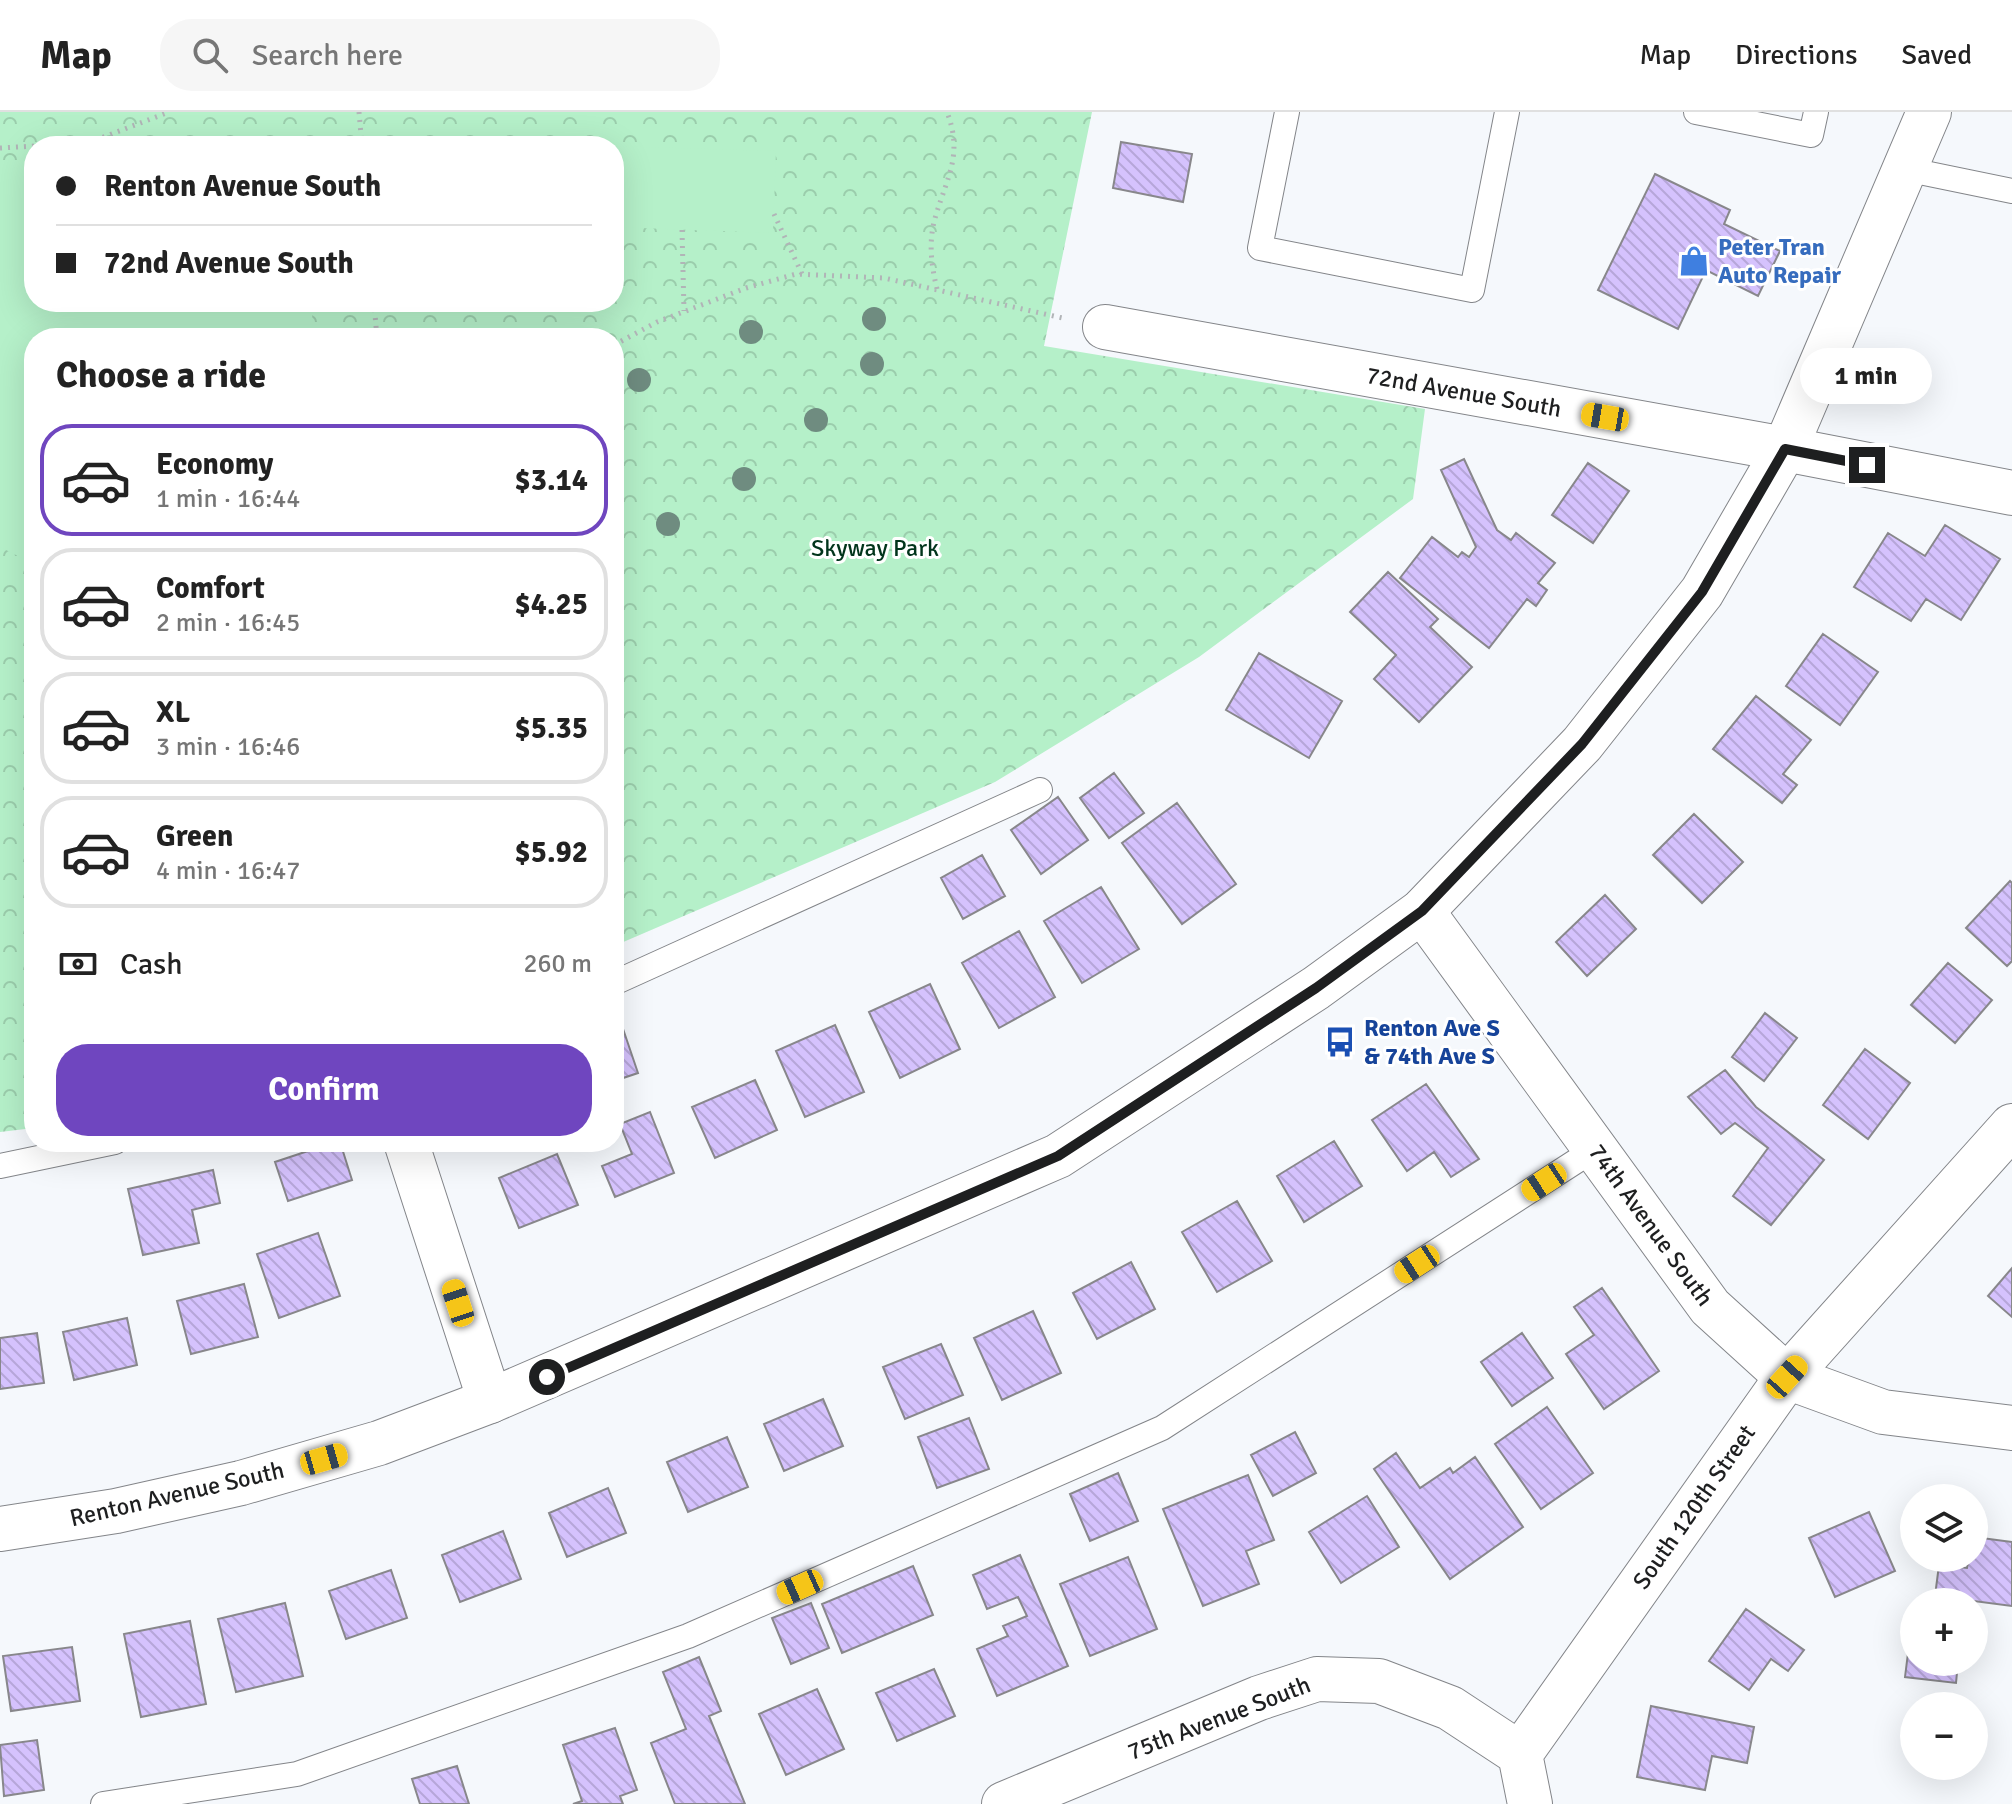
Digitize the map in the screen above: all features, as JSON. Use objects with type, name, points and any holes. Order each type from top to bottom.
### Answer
[{"type":"street","name":"Renton Avenue South","points":[[0,1529],[116,1511],[241,1483],[379,1443],[490,1401],[1058,1156],[1316,988],[1422,911],[1582,744],[1702,592],[1785,449],[1929,112]]},
{"type":"street","name":"72nd Avenue South","points":[[1105,327],[1785,449],[2012,493]]},
{"type":"street","name":"74th Avenue South","points":[[1422,911],[1710,1307],[1787,1377],[1883,1412],[2012,1428]]},
{"type":"street","name":"South 120th Street","points":[[1520,1754],[1787,1377],[2012,1126]]},
{"type":"street","points":[[409,1152],[490,1401]]},
{"type":"street","name":"75th Avenue South","points":[[1004,1804],[1259,1698],[1317,1679],[1379,1681],[1450,1708],[1520,1754]]},
{"type":"street","points":[[1520,1754],[1530,1804]]},
{"type":"lane","points":[[1287,112],[1260,248],[1472,290],[1507,112]]},
{"type":"lane","points":[[1696,112],[1814,124]]},
{"type":"lane","points":[[1905,169],[2012,191]]},
{"type":"lane","points":[[624,978],[1040,790]]},
{"type":"lane","points":[[103,1804],[297,1774],[688,1636],[1162,1428],[1595,1149]]},
{"type":"lane","points":[[0,1166],[67,1152]]},
{"type":"path","points":[[106,136],[169,112]]},
{"type":"path","points":[[359,112],[361,136]]},
{"type":"path","points":[[938,290],[932,267],[931,244],[935,217],[954,159],[953,127],[947,112]]},
{"type":"path","points":[[0,148],[24,147]]},
{"type":"path","points":[[774,214],[802,274]]},
{"type":"path","points":[[682,230],[684,311]]},
{"type":"path","points":[[624,340],[657,322],[746,288],[802,274],[884,278],[1105,327]]},
{"type":"green space","name":"Skyway Park","points":[[0,112],[1092,112],[1044,346],[1425,409],[1413,499],[1199,657],[995,782],[624,942],[624,328],[24,328],[24,1129],[0,1132]]},
{"type":"green space","points":[[624,146],[776,151],[773,233],[624,227]]},
{"type":"green space","points":[[24,167],[24,312],[312,312],[313,328],[24,328],[24,559],[0,547],[0,168]]},
{"type":"building","points":[[1121,142],[1192,154],[1183,202],[1113,188]]},
{"type":"building","name":"Peter Tran Auto Repair","points":[[1655,174],[1730,210],[1724,224],[1780,251],[1758,296],[1706,270],[1678,329],[1598,290]]},
{"type":"building","points":[[1464,459],[1497,530],[1511,540],[1516,533],[1555,563],[1538,583],[1547,590],[1536,606],[1527,599],[1489,648],[1400,578],[1432,537],[1458,557],[1462,552],[1469,557],[1476,547],[1441,470]]},
{"type":"building","points":[[1588,463],[1629,491],[1593,543],[1552,515]]},
{"type":"building","points":[[1945,525],[2000,559],[1961,620],[1926,599],[1911,621],[1854,587],[1888,533],[1925,556]]},
{"type":"building","points":[[1388,572],[1438,619],[1430,627],[1472,667],[1419,722],[1374,679],[1396,655],[1350,612]]},
{"type":"building","points":[[1823,634],[1878,672],[1840,725],[1786,686]]},
{"type":"building","points":[[1259,653],[1342,701],[1309,758],[1226,710]]},
{"type":"building","points":[[1756,696],[1811,740],[1783,774],[1797,785],[1782,803],[1713,749]]},
{"type":"building","points":[[1114,773],[1144,813],[1109,838],[1080,798]]},
{"type":"building","points":[[1058,797],[1088,840],[1041,874],[1011,830]]},
{"type":"building","points":[[1177,803],[1236,884],[1182,924],[1122,843]]},
{"type":"building","points":[[1694,814],[1743,862],[1702,903],[1653,855]]},
{"type":"building","points":[[982,855],[1005,896],[963,919],[941,878]]},
{"type":"building","points":[[2010,881],[2012,961],[2007,966],[1966,928]]},
{"type":"building","points":[[1101,887],[1139,949],[1082,983],[1044,921]]},
{"type":"building","points":[[1605,895],[1636,929],[1587,976],[1556,942]]},
{"type":"building","points":[[1019,931],[1055,997],[999,1028],[962,963]]},
{"type":"building","points":[[1948,963],[1992,1000],[1955,1043],[1911,1005]]},
{"type":"building","points":[[930,984],[960,1049],[900,1078],[869,1012]]},
{"type":"building","points":[[1765,1013],[1797,1038],[1764,1081],[1732,1057]]},
{"type":"building","points":[[835,1025],[864,1092],[805,1117],[776,1051]]},
{"type":"building","points":[[624,1032],[638,1073],[624,1078]]},
{"type":"building","points":[[1865,1049],[1910,1083],[1868,1139],[1823,1105]]},
{"type":"building","points":[[1725,1070],[1756,1107],[1824,1160],[1771,1225],[1733,1196],[1768,1148],[1735,1123],[1721,1134],[1688,1097]]},
{"type":"building","points":[[755,1080],[777,1130],[715,1158],[692,1107]]},
{"type":"building","points":[[1426,1084],[1479,1159],[1451,1177],[1434,1152],[1407,1171],[1372,1120]]},
{"type":"building","points":[[650,1112],[674,1173],[615,1197],[602,1166],[632,1154],[624,1134],[624,1122]]},
{"type":"building","points":[[1334,1141],[1362,1186],[1304,1222],[1277,1176]]},
{"type":"building","points":[[305,1152],[343,1152],[352,1180],[288,1201],[275,1162]]},
{"type":"building","points":[[557,1154],[578,1205],[519,1228],[499,1178]]},
{"type":"building","points":[[213,1170],[220,1203],[192,1210],[199,1243],[143,1255],[128,1189]]},
{"type":"building","points":[[1237,1201],[1272,1261],[1217,1292],[1182,1232]]},
{"type":"building","points":[[318,1233],[340,1296],[279,1318],[257,1254]]},
{"type":"building","points":[[1131,1262],[1155,1309],[1097,1339],[1073,1293]]},
{"type":"building","points":[[2012,1268],[2012,1317],[1988,1296]]},
{"type":"building","points":[[244,1284],[258,1337],[191,1354],[177,1301]]},
{"type":"building","points":[[1602,1288],[1659,1371],[1604,1409],[1566,1354],[1594,1335],[1574,1307]]},
{"type":"building","points":[[1033,1311],[1061,1373],[1002,1400],[974,1338]]},
{"type":"building","points":[[127,1318],[137,1365],[74,1380],[63,1332]]},
{"type":"building","points":[[37,1333],[44,1383],[0,1389],[0,1338]]},
{"type":"building","points":[[1522,1333],[1553,1378],[1512,1406],[1481,1362]]},
{"type":"building","points":[[941,1344],[963,1395],[905,1419],[883,1367]]},
{"type":"building","points":[[823,1399],[843,1446],[784,1471],[764,1424]]},
{"type":"building","points":[[1547,1407],[1593,1473],[1541,1509],[1495,1444]]},
{"type":"building","points":[[969,1418],[989,1469],[937,1488],[918,1437]]},
{"type":"building","points":[[1295,1432],[1316,1473],[1273,1496],[1251,1455]]},
{"type":"building","points":[[727,1437],[748,1487],[688,1512],[667,1462]]},
{"type":"building","points":[[1396,1453],[1420,1488],[1450,1468],[1453,1473],[1475,1457],[1523,1527],[1450,1579],[1374,1469]]},
{"type":"building","points":[[1118,1473],[1138,1521],[1090,1541],[1070,1494]]},
{"type":"building","points":[[1248,1475],[1274,1540],[1246,1551],[1259,1584],[1203,1606],[1163,1509]]},
{"type":"building","points":[[608,1488],[626,1533],[567,1557],[549,1513]]},
{"type":"building","points":[[1367,1496],[1399,1547],[1341,1583],[1309,1532]]},
{"type":"building","points":[[1869,1512],[1895,1571],[1835,1597],[1809,1538]]},
{"type":"building","points":[[503,1531],[521,1579],[460,1602],[442,1555]]},
{"type":"building","points":[[1988,1539],[2012,1542],[2012,1606],[1988,1603],[1988,1588],[1936,1588],[1938,1572],[1988,1572]]},
{"type":"building","points":[[1020,1555],[1068,1666],[997,1696],[977,1649],[1008,1636],[1003,1626],[1027,1616],[1018,1597],[987,1609],[973,1575]]},
{"type":"building","points":[[1128,1557],[1157,1629],[1090,1656],[1060,1584]]},
{"type":"building","points":[[913,1566],[933,1615],[842,1653],[822,1604]]},
{"type":"building","points":[[391,1570],[407,1618],[346,1639],[329,1591]]},
{"type":"building","points":[[285,1603],[303,1676],[236,1692],[218,1619]]},
{"type":"building","points":[[811,1603],[829,1648],[791,1664],[772,1618]]},
{"type":"building","points":[[1746,1609],[1804,1650],[1788,1671],[1771,1659],[1749,1690],[1709,1661]]},
{"type":"building","points":[[190,1621],[206,1704],[141,1717],[124,1634]]},
{"type":"building","points":[[72,1647],[80,1701],[11,1711],[3,1656]]},
{"type":"building","points":[[699,1657],[721,1711],[709,1716],[745,1804],[675,1804],[651,1743],[686,1729],[663,1672]]},
{"type":"building","points":[[934,1669],[955,1716],[897,1741],[876,1693]]},
{"type":"building","points":[[1905,1676],[1957,1676],[1956,1683]]},
{"type":"building","points":[[817,1689],[844,1749],[786,1775],[759,1714]]},
{"type":"building","points":[[1651,1706],[1754,1727],[1747,1763],[1712,1756],[1705,1790],[1637,1777]]},
{"type":"building","points":[[615,1728],[637,1790],[620,1796],[623,1804],[573,1804],[582,1801],[563,1745]]},
{"type":"building","points":[[37,1740],[44,1790],[4,1796],[0,1745]]},
{"type":"building","points":[[457,1766],[469,1804],[420,1804],[412,1779]]},
{"type":"place","name":"Peter Tran Auto Repair","points":[[1694,261]]},
{"type":"place","name":"Renton Ave S & 74th Ave S","points":[[1340,1042]]},
{"type":"route","points":[[547,1377],[1058,1156],[1316,988],[1422,911],[1582,744],[1702,592],[1785,449],[1867,465]]}]
